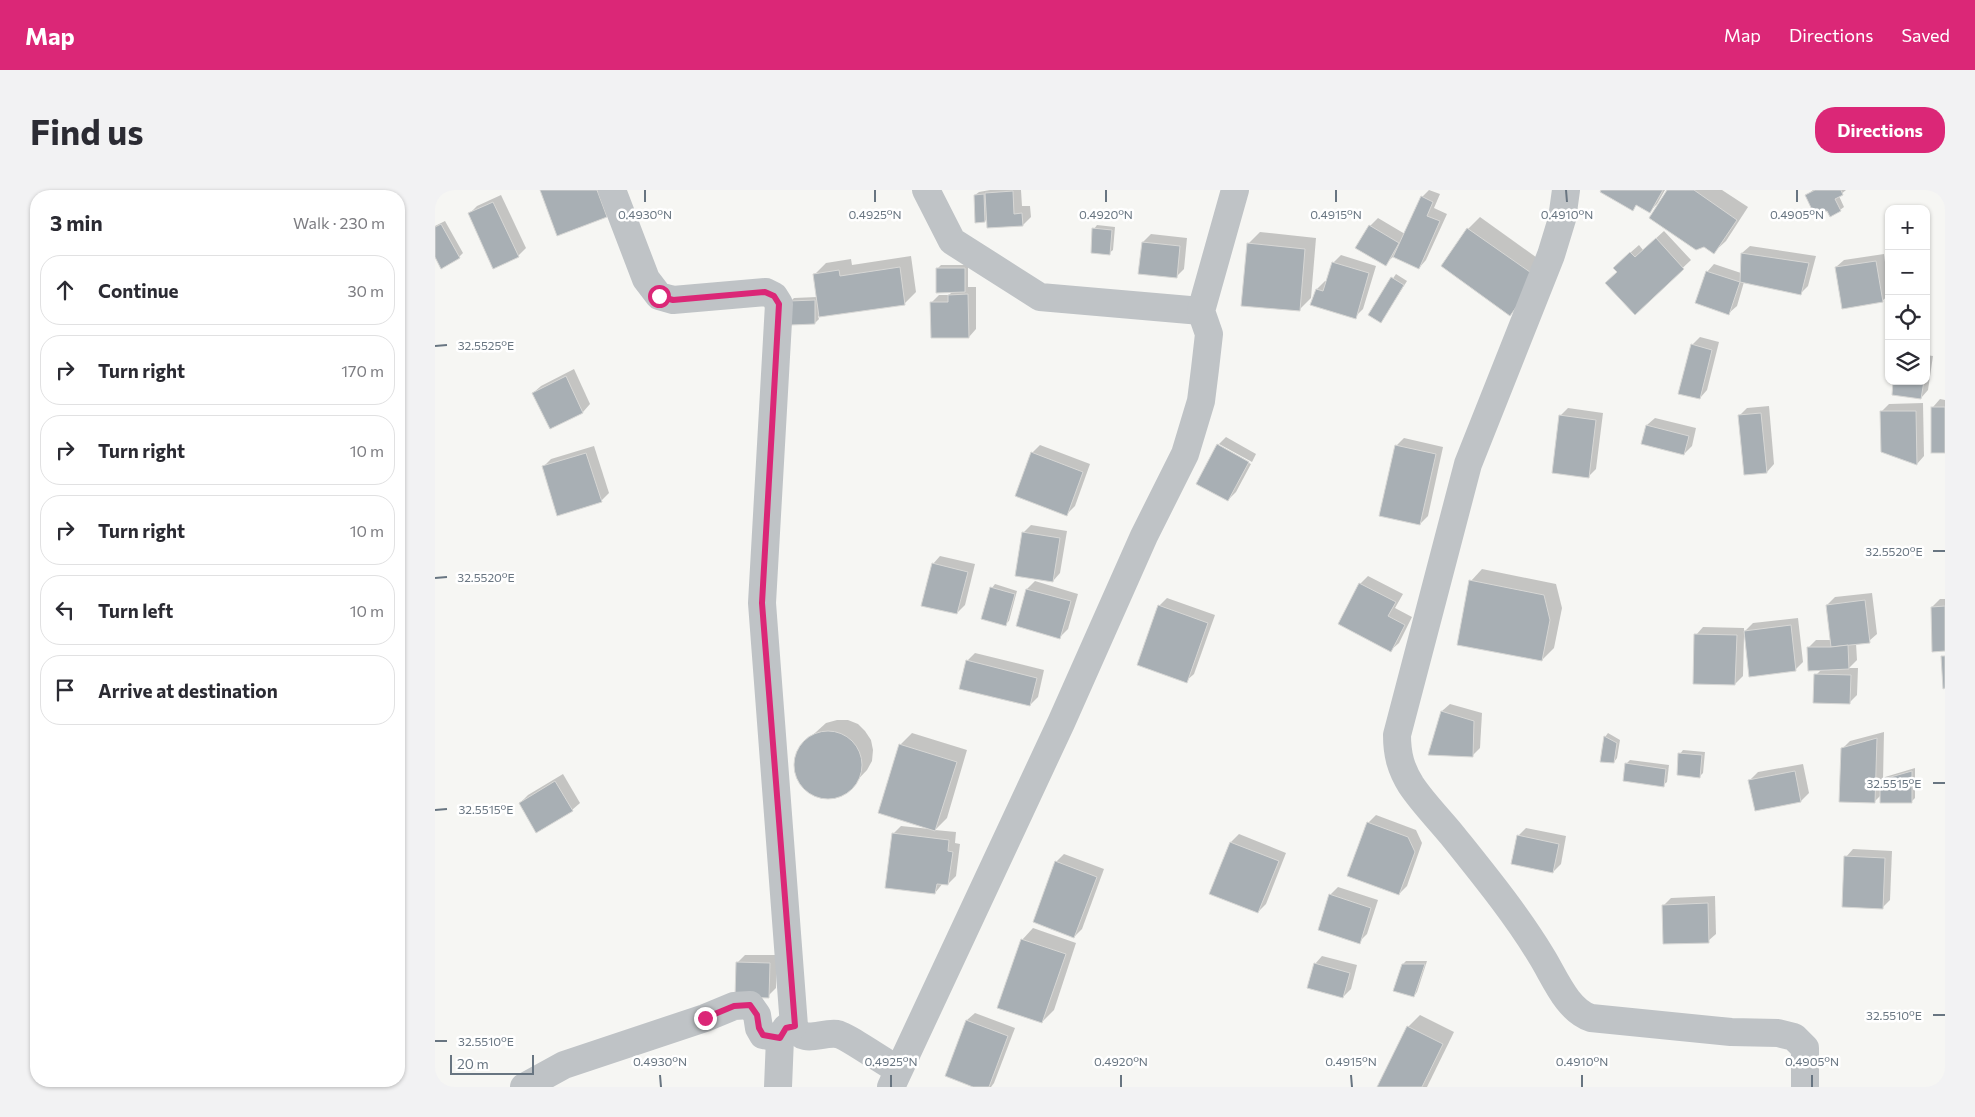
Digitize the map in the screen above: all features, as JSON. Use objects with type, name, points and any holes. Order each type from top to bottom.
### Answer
[{"type":"street","points":[[612,190],[646,279],[659,296],[673,300],[765,292],[774,296],[779,304],[762,603],[787,1032],[778,1087]]},
{"type":"street","points":[[926,190],[952,241],[1040,297],[1201,312]]},
{"type":"street","points":[[524,1087],[564,1065],[705,1018],[734,1006],[750,1005],[757,1015],[759,1028],[763,1035],[787,1032],[798,1033],[803,1036],[838,1034],[894,1078],[1056,732],[1144,536],[1185,454],[1201,401],[1209,334],[1201,312],[1235,190]]},
{"type":"street","points":[[1566,190],[1562,219],[1551,255],[1468,464],[1397,735],[1397,752],[1400,764],[1412,786],[1498,892],[1536,947],[1568,1000],[1583,1015],[1591,1018],[1731,1032],[1778,1033],[1794,1037],[1805,1048],[1805,1087]]},
{"type":"building","points":[[540,190],[597,190],[607,217],[557,236]]},
{"type":"building","points":[[1601,190],[1663,190],[1650,213],[1636,205],[1633,211],[1600,192]]},
{"type":"building","points":[[1667,190],[1694,190],[1737,220],[1714,254],[1704,247],[1696,250],[1649,218]]},
{"type":"building","points":[[1815,190],[1841,190],[1843,195],[1835,199],[1841,211],[1830,217],[1827,211],[1815,216],[1805,195]]},
{"type":"building","points":[[1013,191],[1014,214],[1022,213],[1023,226],[987,228],[985,193]]},
{"type":"building","points":[[984,194],[985,222],[975,223],[974,195]]},
{"type":"building","points":[[1421,196],[1433,202],[1427,216],[1440,221],[1419,269],[1393,257]]},
{"type":"building","points":[[493,202],[519,257],[493,269],[468,213]]},
{"type":"building","points":[[441,224],[460,258],[441,269],[435,257],[435,227]]},
{"type":"building","points":[[1369,225],[1399,243],[1386,266],[1355,248]]},
{"type":"building","points":[[1092,228],[1112,230],[1110,255],[1091,253]]},
{"type":"building","points":[[1467,228],[1537,277],[1510,316],[1441,266]]},
{"type":"building","points":[[1656,238],[1684,269],[1635,315],[1605,283],[1617,272],[1613,268],[1630,252],[1635,257]]},
{"type":"building","points":[[1142,242],[1180,246],[1177,278],[1138,274]]},
{"type":"building","points":[[1247,243],[1305,249],[1300,311],[1241,306]]},
{"type":"building","points":[[1741,253],[1809,263],[1801,295],[1740,282]]},
{"type":"building","points":[[1876,261],[1883,302],[1842,309],[1835,267]]},
{"type":"building","points":[[1332,262],[1369,273],[1356,319],[1310,305],[1316,289],[1323,291]]},
{"type":"building","points":[[900,267],[905,305],[819,317],[813,274],[839,270],[840,276]]},
{"type":"building","points":[[936,268],[965,268],[965,292],[936,293]]},
{"type":"building","points":[[1706,271],[1740,282],[1729,315],[1695,303]]},
{"type":"building","points":[[1391,277],[1404,285],[1381,323],[1368,315]]},
{"type":"building","points":[[968,294],[969,338],[931,338],[930,302],[948,302],[948,295]]},
{"type":"building","points":[[815,300],[815,324],[790,325],[789,301]]},
{"type":"building","points":[[1691,344],[1712,350],[1700,399],[1678,394]]},
{"type":"building","points":[[566,376],[583,413],[550,429],[532,393]]},
{"type":"building","points":[[1893,385],[1923,385],[1921,399],[1892,395]]},
{"type":"building","points":[[1931,407],[1945,407],[1945,453],[1931,453]]},
{"type":"building","points":[[1880,411],[1916,411],[1917,465],[1881,452]]},
{"type":"building","points":[[1761,413],[1767,473],[1744,475],[1738,415]]},
{"type":"building","points":[[1559,415],[1596,420],[1589,478],[1552,473]]},
{"type":"building","points":[[1646,425],[1689,436],[1684,455],[1641,444]]},
{"type":"building","points":[[1217,444],[1249,462],[1228,501],[1196,484]]},
{"type":"building","points":[[1395,445],[1436,454],[1420,525],[1379,516]]},
{"type":"building","points":[[1031,452],[1083,472],[1067,516],[1015,496]]},
{"type":"building","points":[[586,453],[602,502],[557,516],[542,466]]},
{"type":"building","points":[[1022,532],[1060,538],[1053,582],[1015,576]]},
{"type":"building","points":[[932,563],[968,572],[957,614],[921,606]]},
{"type":"building","points":[[1469,580],[1544,595],[1550,620],[1542,661],[1457,645]]},
{"type":"building","points":[[1359,583],[1396,602],[1388,616],[1405,625],[1391,652],[1338,624]]},
{"type":"building","points":[[990,587],[1015,594],[1006,626],[981,619]]},
{"type":"building","points":[[1026,589],[1071,601],[1060,639],[1016,626]]},
{"type":"building","points":[[1865,600],[1870,643],[1831,647],[1826,605]]},
{"type":"building","points":[[1158,605],[1208,623],[1187,683],[1137,665]]},
{"type":"building","points":[[1945,606],[1945,651],[1932,652],[1931,607]]},
{"type":"building","points":[[1791,625],[1796,671],[1749,677],[1744,631]]},
{"type":"building","points":[[1694,634],[1737,635],[1735,685],[1693,684]]},
{"type":"building","points":[[1848,645],[1849,669],[1808,671],[1807,647]]},
{"type":"building","points":[[1941,656],[1945,656],[1945,688],[1943,689]]},
{"type":"building","points":[[966,660],[1037,678],[1030,706],[959,689]]},
{"type":"building","points":[[1814,674],[1851,675],[1850,704],[1813,703]]},
{"type":"building","points":[[1441,711],[1474,721],[1473,757],[1428,755]]},
{"type":"building","points":[[828,731],[841,734],[852,741],[859,752],[862,765],[859,778],[852,789],[841,796],[828,799],[815,796],[804,789],[797,778],[794,765],[797,752],[804,741],[815,734]]},
{"type":"building","points":[[1604,736],[1617,743],[1614,763],[1600,762]]},
{"type":"building","points":[[1877,738],[1875,803],[1839,802],[1841,748]]},
{"type":"building","points":[[899,744],[957,762],[935,831],[878,813]]},
{"type":"building","points":[[1678,753],[1702,755],[1700,778],[1677,775]]},
{"type":"building","points":[[1625,763],[1666,769],[1664,787],[1623,781]]},
{"type":"building","points":[[1795,771],[1801,802],[1755,811],[1748,780]]},
{"type":"building","points":[[1912,771],[1912,803],[1880,803],[1880,780]]},
{"type":"building","points":[[555,781],[573,811],[536,833],[519,803]]},
{"type":"building","points":[[1367,822],[1408,837],[1415,852],[1399,895],[1347,876]]},
{"type":"building","points":[[892,833],[949,840],[948,851],[953,852],[948,885],[937,884],[935,894],[885,888]]},
{"type":"building","points":[[1517,835],[1559,844],[1553,873],[1511,864]]},
{"type":"building","points":[[1230,842],[1279,861],[1258,913],[1209,894]]},
{"type":"building","points":[[1844,856],[1885,858],[1883,909],[1842,907]]},
{"type":"building","points":[[1055,861],[1097,877],[1074,938],[1033,922]]},
{"type":"building","points":[[1329,894],[1371,908],[1360,944],[1318,930]]},
{"type":"building","points":[[1708,903],[1709,943],[1663,944],[1662,905]]},
{"type":"building","points":[[1021,939],[1066,954],[1042,1023],[997,1008]]},
{"type":"building","points":[[736,962],[770,963],[769,998],[735,997]]},
{"type":"building","points":[[1314,963],[1350,973],[1343,998],[1307,988]]},
{"type":"building","points":[[1402,964],[1425,964],[1414,997],[1393,991]]},
{"type":"building","points":[[966,1020],[1008,1036],[989,1087],[973,1087],[945,1076]]},
{"type":"building","points":[[1407,1026],[1443,1044],[1422,1087],[1377,1087]]},
{"type":"route","points":[[659,296],[673,300],[765,292],[774,296],[779,304],[762,603],[795,1026],[786,1028],[780,1038],[763,1035],[759,1028],[757,1015],[750,1005],[734,1006],[705,1018]]}]
